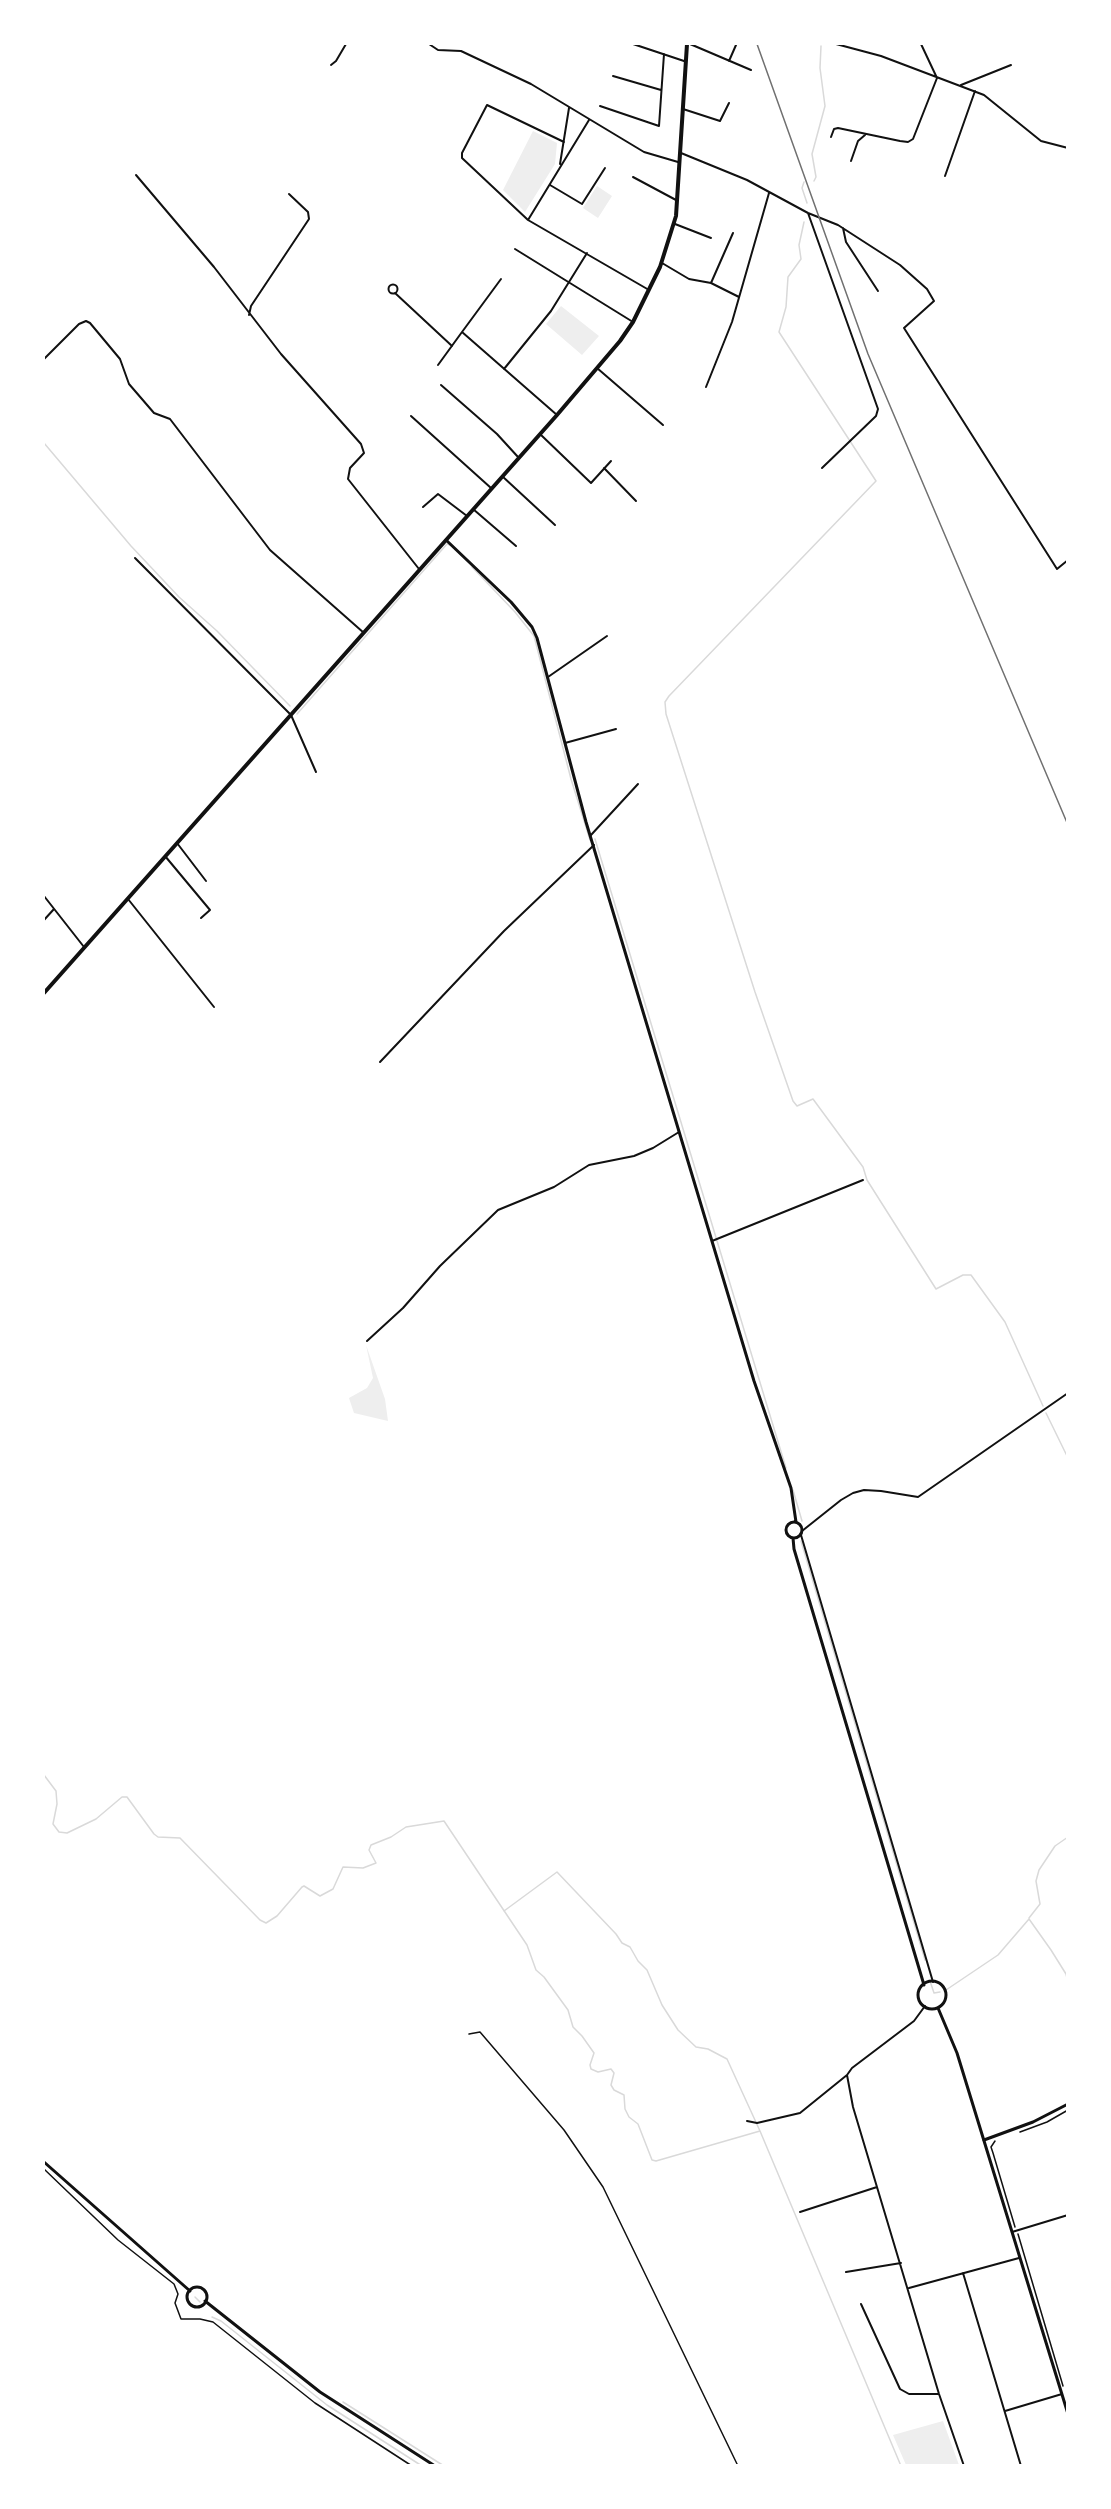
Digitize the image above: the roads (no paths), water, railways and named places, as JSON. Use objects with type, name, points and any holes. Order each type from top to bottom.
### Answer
[{"type":"main road","points":[[44,993],[540,434],[633,322],[662,264],[674,224],[678,201],[685,62],[688,44]]},
{"type":"main road","points":[[446,540],[511,602],[532,627],[541,650],[591,836],[679,1132],[754,1381],[791,1488],[796,1522]]},
{"type":"main road","points":[[791,1522],[796,1522],[802,1526],[801,1533],[793,1538],[788,1536],[786,1528],[791,1522]]},
{"type":"main road","points":[[793,1538],[924,1985],[919,1996],[925,2007],[938,2008],[944,2002],[946,1994],[942,1986],[933,1982],[924,1985]]},
{"type":"main road","points":[[938,2008],[957,2053],[1014,2231],[1020,2258],[1068,2414]]},
{"type":"main road","points":[[984,2140],[1041,2119],[1068,2104]]},
{"type":"main road","points":[[44,2162],[190,2291]]},
{"type":"main road","points":[[197,2287],[206,2293],[206,2301],[198,2306],[191,2305],[187,2297],[190,2291],[197,2287]]},
{"type":"main road","points":[[206,2301],[320,2392],[435,2466]]},
{"type":"street","points":[[331,65],[346,44]]},
{"type":"street","points":[[429,44],[438,50],[461,51],[531,84],[644,152],[681,162]]},
{"type":"street","points":[[633,44],[685,62]]},
{"type":"street","points":[[688,44],[751,70]]},
{"type":"street","points":[[836,44],[846,44],[881,56],[984,95],[1041,141],[1068,148]]},
{"type":"street","points":[[831,137],[834,129],[838,128],[900,141],[908,142],[913,139],[937,78],[921,44]]},
{"type":"street","points":[[729,61],[736,45]]},
{"type":"street","points":[[600,106],[659,126],[664,54]]},
{"type":"street","points":[[960,86],[1011,65]]},
{"type":"street","points":[[613,76],[661,90]]},
{"type":"street","points":[[945,176],[975,91]]},
{"type":"street","points":[[683,109],[720,121],[729,103]]},
{"type":"street","points":[[564,142],[488,105],[462,153],[462,158],[465,163],[500,191],[528,220],[650,291]]},
{"type":"street","points":[[560,167],[569,108]]},
{"type":"street","points":[[528,220],[589,120]]},
{"type":"street","points":[[851,161],[858,141],[866,135]]},
{"type":"street","points":[[681,153],[747,180],[808,213],[843,228],[900,265],[927,289],[934,301],[904,328],[1057,569],[1068,560]]},
{"type":"street","points":[[549,184],[582,204],[605,168]]},
{"type":"street","points":[[136,175],[214,267],[249,315],[361,444],[363,453],[348,473],[350,483],[419,569]]},
{"type":"street","points":[[633,177],[678,201]]},
{"type":"street","points":[[706,387],[739,297],[769,192]]},
{"type":"street","points":[[249,315],[251,306],[309,219],[308,212],[289,194]]},
{"type":"street","points":[[808,213],[878,409],[876,416],[822,468]]},
{"type":"street","points":[[674,224],[711,238]]},
{"type":"street","points":[[843,228],[846,242],[878,291]]},
{"type":"street","points":[[711,283],[734,233]]},
{"type":"street","points":[[515,249],[633,322]]},
{"type":"street","points":[[504,369],[551,311],[571,283],[587,253]]},
{"type":"street","points":[[662,264],[689,279],[711,283],[739,297]]},
{"type":"street","points":[[438,365],[501,279]]},
{"type":"street","points":[[395,293],[452,346]]},
{"type":"street","points":[[44,359],[78,324],[86,321],[120,359],[129,384],[154,413],[170,419],[275,556],[364,633]]},
{"type":"street","points":[[462,332],[556,415]]},
{"type":"street","points":[[597,368],[663,425]]},
{"type":"street","points":[[441,385],[497,434],[518,457]]},
{"type":"street","points":[[411,416],[491,488]]},
{"type":"street","points":[[540,434],[591,483],[611,461]]},
{"type":"street","points":[[604,468],[636,501]]},
{"type":"street","points":[[502,476],[555,525]]},
{"type":"street","points":[[423,507],[435,495],[441,495],[467,516]]},
{"type":"street","points":[[473,509],[516,546]]},
{"type":"street","points":[[135,558],[291,715],[316,772]]},
{"type":"street","points":[[547,677],[608,636]]},
{"type":"street","points":[[565,743],[616,729]]},
{"type":"street","points":[[591,836],[638,784]]},
{"type":"street","points":[[177,843],[206,881]]},
{"type":"street","points":[[380,1062],[504,931],[594,845]]},
{"type":"street","points":[[165,856],[210,910],[201,918]]},
{"type":"street","points":[[44,896],[84,947]]},
{"type":"street","points":[[127,898],[214,1007]]},
{"type":"street","points":[[44,920],[54,909]]},
{"type":"street","points":[[367,1341],[403,1308],[440,1266],[498,1210],[554,1187],[588,1165],[634,1156],[653,1148],[679,1132]]},
{"type":"street","points":[[712,1241],[863,1180]]},
{"type":"street","points":[[933,1982],[801,1533],[853,1493],[864,1490],[881,1491],[918,1497],[1068,1393]]},
{"type":"street","points":[[747,2121],[757,2123],[798,2114],[847,2075],[852,2068],[876,2053],[914,2021],[925,2007]]},
{"type":"street","points":[[847,2075],[853,2107],[939,2394],[963,2466]]},
{"type":"street","points":[[800,2212],[877,2187]]},
{"type":"street","points":[[1014,2231],[1068,2215]]},
{"type":"street","points":[[909,2288],[1020,2258]]},
{"type":"street","points":[[846,2272],[901,2263]]},
{"type":"street","points":[[963,2273],[1021,2466]]},
{"type":"street","points":[[861,2304],[900,2389],[909,2394],[939,2394]]},
{"type":"street","points":[[1005,2411],[1062,2394]]},
{"type":"waterway","points":[[814,181],[816,177],[812,154],[825,106],[820,68],[821,46]]},
{"type":"waterway","points":[[804,182],[802,188],[807,203]]},
{"type":"waterway","points":[[804,222],[799,245],[801,259],[788,277],[786,307],[779,332],[876,481],[669,696],[665,702],[666,714],[755,992],[793,1101],[797,1106],[813,1099],[863,1167],[867,1180],[936,1289],[963,1275],[971,1275],[1005,1322],[1043,1406]]},
{"type":"waterway","points":[[44,443],[131,546],[179,597],[217,631],[290,706]]},
{"type":"waterway","points":[[297,714],[447,544],[450,545]]},
{"type":"waterway","points":[[472,567],[515,612],[534,636],[571,779],[590,840]]},
{"type":"waterway","points":[[595,839],[786,1468]]},
{"type":"waterway","points":[[1046,1413],[1068,1458]]},
{"type":"waterway","points":[[793,1490],[802,1521]]},
{"type":"waterway","points":[[801,1541],[925,1960]]},
{"type":"waterway","points":[[44,1775],[56,1791],[57,1804],[53,1824],[59,1832],[67,1833],[96,1819],[122,1797],[127,1797],[154,1834],[158,1837],[180,1838],[260,1920],[266,1923],[277,1916],[302,1887],[320,1896],[333,1889],[343,1867],[363,1868],[376,1863],[369,1850],[371,1845],[391,1837],[406,1827],[444,1821],[527,1945],[536,1970],[544,1977],[568,2010],[573,2027],[594,2053],[591,2069],[598,2072],[611,2069],[614,2073],[611,2085],[614,2090],[624,2095],[625,2109],[629,2117],[638,2124],[652,2160],[656,2161],[760,2131],[901,2466]]},
{"type":"waterway","points":[[1029,1918],[1040,1904],[1036,1881],[1039,1870],[1055,1846],[1068,1837]]},
{"type":"waterway","points":[[504,1911],[557,1872],[622,1943],[630,1947],[638,1961],[647,1970],[662,2005],[678,2030],[696,2047],[708,2049],[727,2059],[760,2131]]},
{"type":"waterway","points":[[946,1990],[998,1955],[1029,1919],[1066,1974],[1068,1982]]},
{"type":"waterway","points":[[930,1981],[934,1993],[940,1992]]},
{"type":"waterway","points":[[195,2297],[200,2302]]},
{"type":"waterway","points":[[212,2317],[221,2321],[327,2405],[422,2466]]},
{"type":"waterway","points":[[343,2402],[444,2466]]},
{"type":"railway","points":[[757,44],[868,354],[1068,825]]}]
